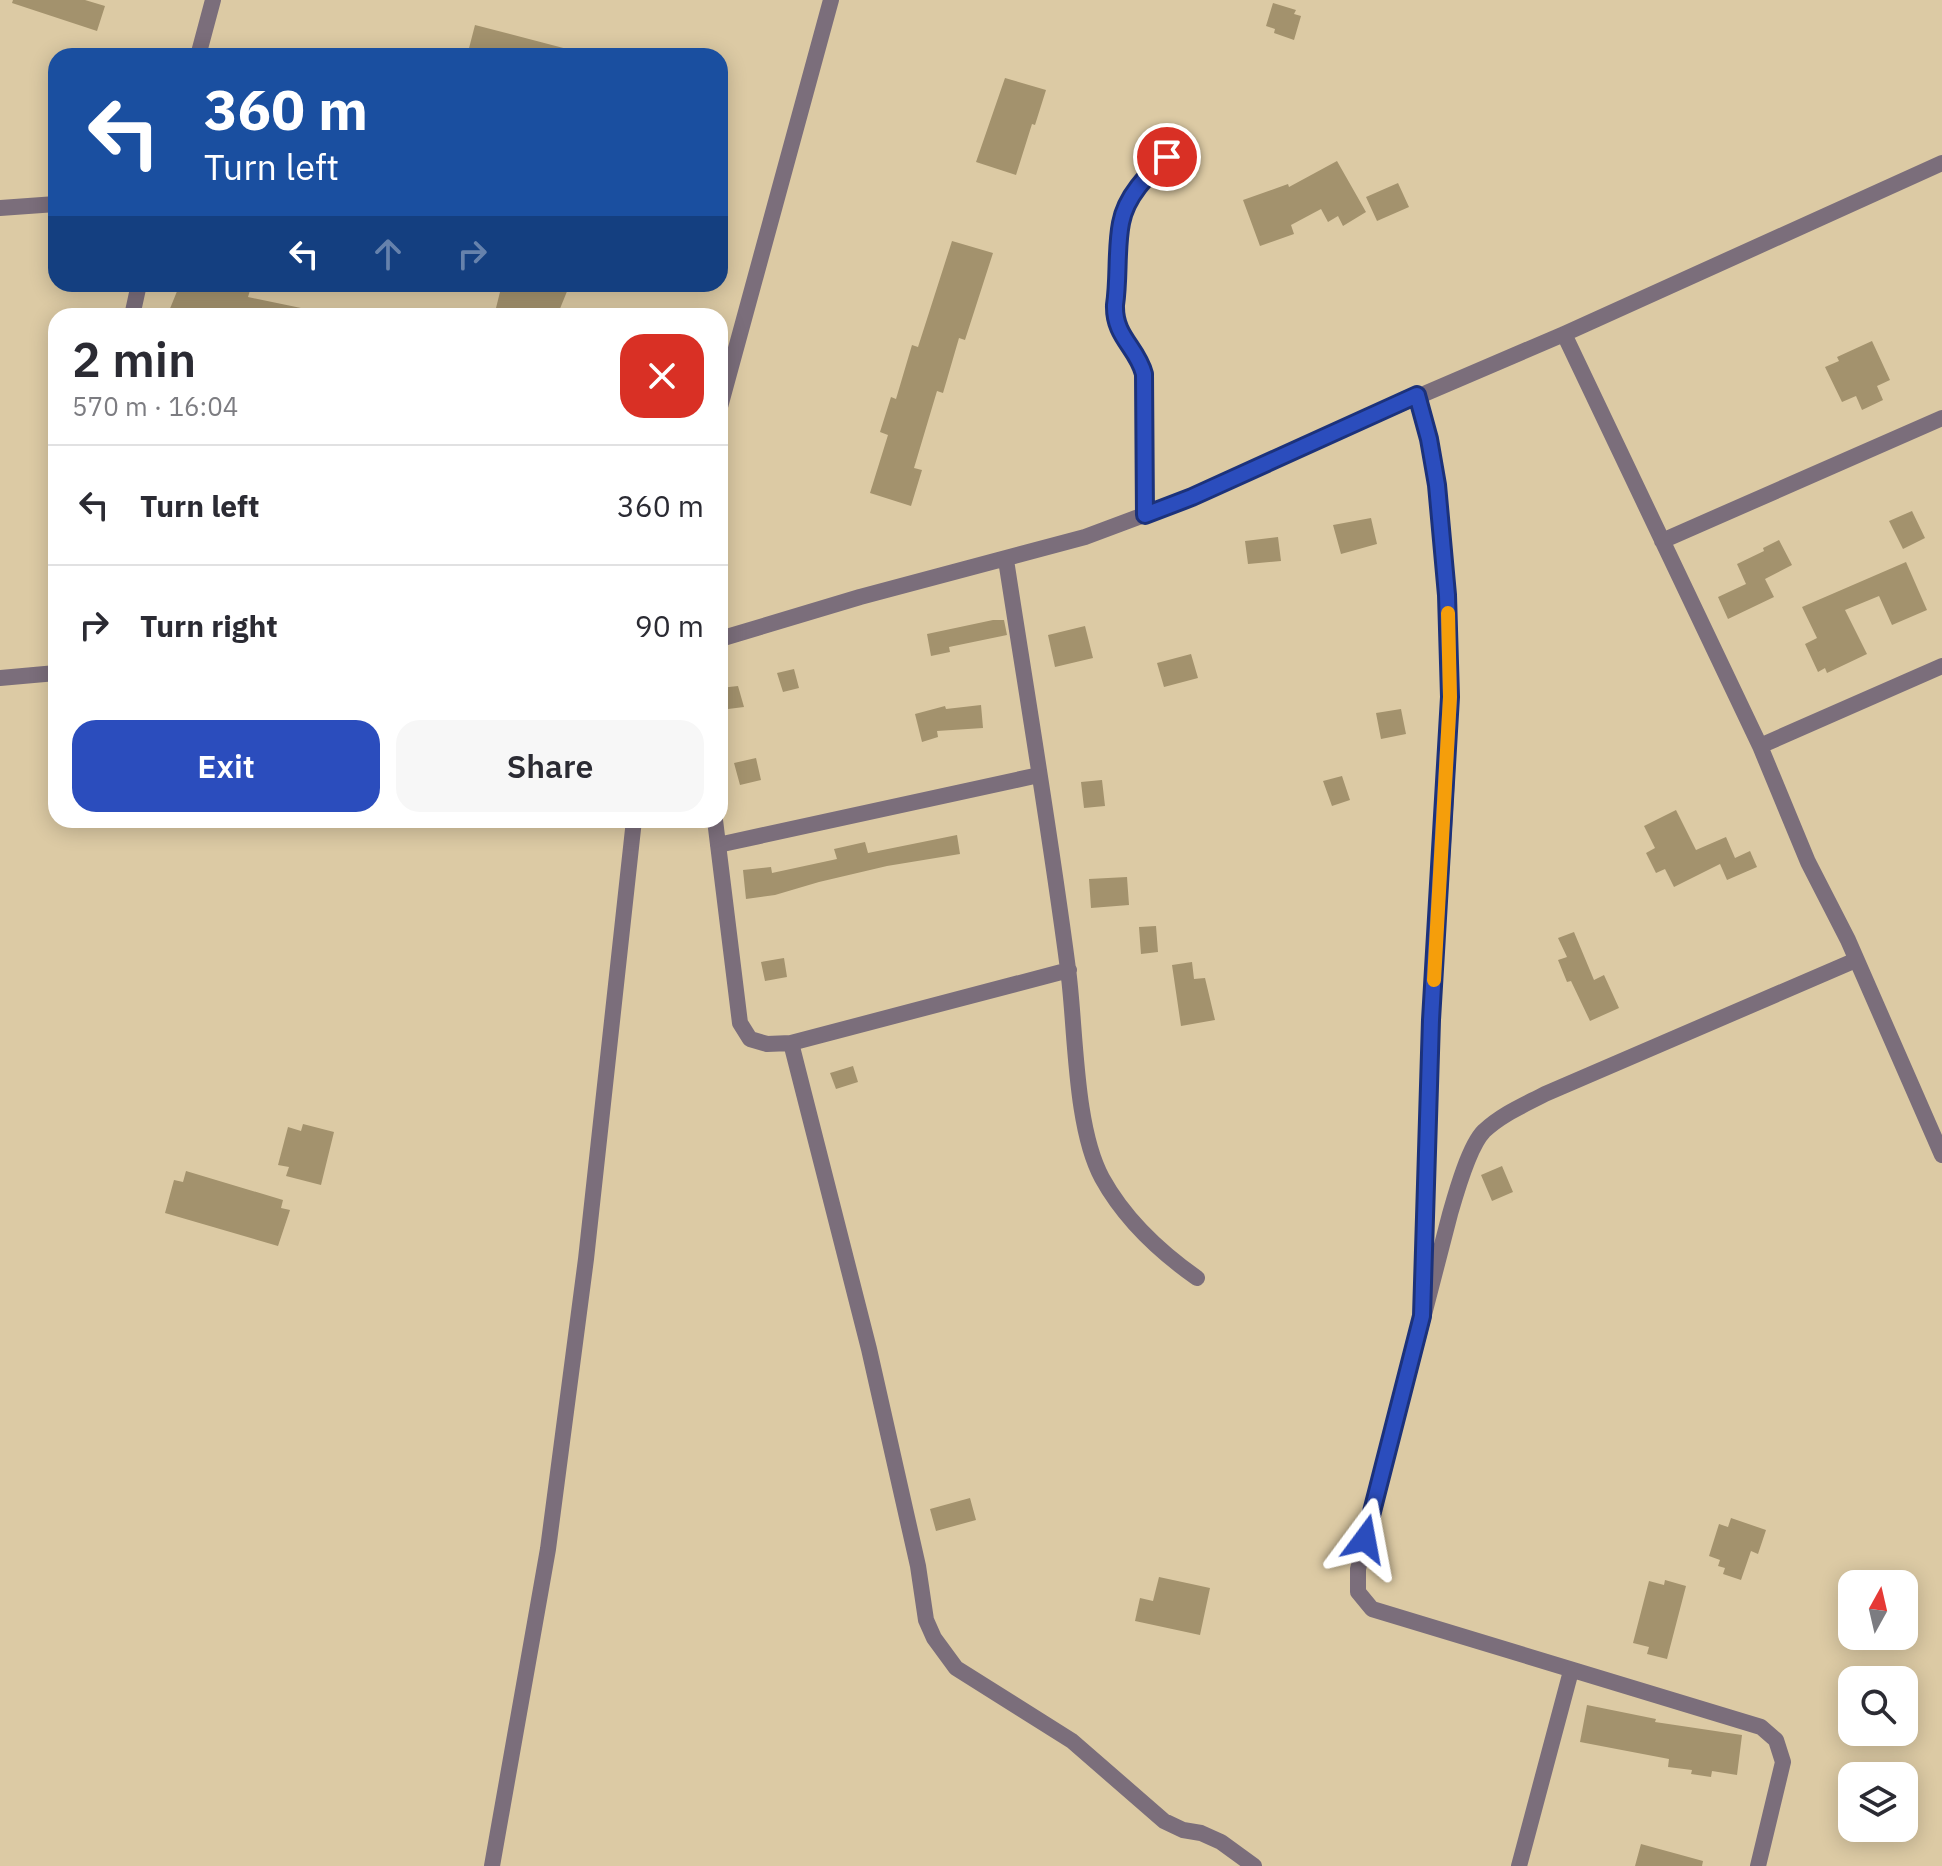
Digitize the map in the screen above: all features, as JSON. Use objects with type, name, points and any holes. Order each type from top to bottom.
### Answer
[{"type":"street","points":[[200,48],[213,0]]},
{"type":"street","points":[[728,378],[831,0]]},
{"type":"street","points":[[1145,515],[1144,374],[1141,363],[1119,332],[1115,317],[1121,223],[1131,196],[1148,174],[1185,139]]},
{"type":"street","points":[[728,637],[860,597],[1085,537],[1192,497],[1417,395],[1564,334],[1942,163]]},
{"type":"street","points":[[0,208],[48,205]]},
{"type":"street","points":[[1564,334],[1760,746],[1808,862],[1827,894],[1942,1155]]},
{"type":"street","points":[[1417,395],[1437,485],[1447,595],[1450,697],[1431,1020],[1422,1316]]},
{"type":"street","points":[[1662,541],[1942,418]]},
{"type":"street","points":[[1006,560],[1069,970],[1081,1099],[1090,1144],[1101,1176],[1121,1207],[1164,1255],[1197,1278]]},
{"type":"street","points":[[1760,746],[1942,666]]},
{"type":"street","points":[[0,678],[48,674]]},
{"type":"street","points":[[718,845],[1039,775]]},
{"type":"street","points":[[492,1866],[548,1549],[586,1259],[633,828]]},
{"type":"street","points":[[716,828],[740,1023],[750,1039],[767,1044],[791,1043],[1069,970]]},
{"type":"street","points":[[1758,1866],[1783,1762],[1776,1740],[1761,1727],[1372,1609],[1358,1592],[1358,1569],[1460,1179],[1481,1133],[1503,1116],[1545,1094],[1856,960]]},
{"type":"street","points":[[791,1043],[869,1349],[918,1566],[926,1620],[934,1638],[956,1668],[1072,1741],[1164,1821],[1221,1842],[1254,1866]]},
{"type":"street","points":[[1519,1866],[1571,1671]]},
{"type":"building","points":[[13,0],[85,0],[105,6],[97,31],[12,3]]},
{"type":"building","points":[[1273,3],[1296,10],[1294,14],[1301,16],[1294,40],[1274,33],[1275,29],[1266,26]]},
{"type":"building","points":[[475,25],[563,48],[469,48]]},
{"type":"building","points":[[1005,78],[1046,90],[1016,175],[976,162]]},
{"type":"building","points":[[1337,161],[1366,212],[1343,226],[1338,216],[1328,222],[1321,209],[1291,225],[1294,234],[1260,246],[1243,200],[1288,184],[1289,187]]},
{"type":"building","points":[[1398,183],[1409,207],[1377,221],[1366,197]]},
{"type":"building","points":[[952,241],[993,253],[965,340],[959,338],[943,393],[937,391],[914,468],[922,470],[911,506],[870,493],[888,435],[880,432],[891,397],[896,399],[912,345],[918,347]]},
{"type":"building","points":[[177,292],[250,292],[248,297],[301,308],[170,308]]},
{"type":"building","points":[[500,292],[567,292],[560,308],[496,308]]},
{"type":"building","points":[[1872,341],[1890,380],[1877,386],[1883,400],[1862,410],[1856,396],[1842,402],[1825,367],[1839,361],[1837,357]]},
{"type":"building","points":[[1912,511],[1925,538],[1903,549],[1889,521]]},
{"type":"building","points":[[1371,518],[1377,544],[1341,554],[1333,525]]},
{"type":"building","points":[[1278,537],[1281,561],[1248,564],[1245,541]]},
{"type":"building","points":[[1779,540],[1792,565],[1765,579],[1774,597],[1728,619],[1718,597],[1746,584],[1737,564]]},
{"type":"building","points":[[1906,562],[1927,610],[1892,625],[1879,596],[1845,610],[1867,654],[1827,673],[1825,668],[1818,672],[1805,644],[1817,638],[1802,607]]},
{"type":"building","points":[[1004,620],[1007,635],[949,647],[950,652],[931,656],[927,634]]},
{"type":"building","points":[[1085,626],[1093,658],[1055,667],[1048,635]]},
{"type":"building","points":[[1191,654],[1198,678],[1164,687],[1157,663]]},
{"type":"building","points":[[794,669],[799,688],[783,692],[777,673]]},
{"type":"building","points":[[738,686],[744,707],[728,709],[728,687]]},
{"type":"building","points":[[981,705],[983,728],[937,731],[938,737],[922,742],[915,714],[945,706],[946,709]]},
{"type":"building","points":[[1401,709],[1406,734],[1381,739],[1376,713]]},
{"type":"building","points":[[756,758],[761,780],[740,785],[734,763]]},
{"type":"building","points":[[1342,776],[1350,800],[1332,806],[1323,781]]},
{"type":"building","points":[[1102,780],[1105,806],[1084,808],[1081,782]]},
{"type":"building","points":[[1676,810],[1696,850],[1726,837],[1735,858],[1750,851],[1757,867],[1727,880],[1720,864],[1674,887],[1665,869],[1656,873],[1646,853],[1655,848],[1644,826]]},
{"type":"building","points":[[957,835],[960,854],[887,866],[775,895],[746,899],[743,870],[771,867],[772,873],[837,859],[834,849],[865,842],[868,853]]},
{"type":"building","points":[[1127,877],[1129,905],[1091,908],[1089,879]]},
{"type":"building","points":[[1156,926],[1158,952],[1141,954],[1139,927]]},
{"type":"building","points":[[1574,932],[1594,980],[1604,975],[1619,1008],[1590,1021],[1558,960],[1567,957],[1558,938]]},
{"type":"building","points":[[784,958],[787,977],[765,981],[761,962]]},
{"type":"building","points":[[1192,962],[1194,979],[1205,978],[1215,1020],[1181,1026],[1172,965]]},
{"type":"building","points":[[853,1066],[858,1082],[836,1089],[830,1073]]},
{"type":"building","points":[[303,1124],[334,1132],[321,1185],[286,1176],[289,1167],[278,1165],[288,1127],[301,1131]]},
{"type":"building","points":[[1502,1166],[1513,1192],[1492,1201],[1481,1175]]},
{"type":"building","points":[[186,1171],[283,1200],[281,1208],[290,1210],[278,1246],[165,1213],[174,1180],[183,1182]]},
{"type":"building","points":[[970,1498],[976,1520],[936,1531],[930,1509]]},
{"type":"building","points":[[1731,1518],[1766,1530],[1758,1554],[1751,1551],[1741,1580],[1723,1574],[1725,1568],[1718,1566],[1720,1560],[1709,1556],[1719,1524],[1728,1527]]},
{"type":"building","points":[[1159,1577],[1210,1588],[1200,1635],[1135,1621],[1140,1598],[1153,1601]]},
{"type":"building","points":[[1665,1580],[1686,1586],[1667,1659],[1647,1654],[1649,1647],[1633,1643],[1649,1581],[1664,1585]]},
{"type":"building","points":[[1587,1705],[1656,1719],[1655,1722],[1742,1735],[1737,1775],[1712,1771],[1711,1777],[1691,1774],[1692,1770],[1668,1767],[1669,1759],[1580,1742]]},
{"type":"building","points":[[1641,1844],[1703,1861],[1702,1866],[1635,1866]]},
{"type":"slow traffic","points":[[1434,980],[1450,697],[1448,613]]},
{"type":"route","points":[[1167,157],[1148,174],[1131,196],[1121,223],[1115,305],[1119,332],[1141,363],[1144,374],[1145,515],[1192,497],[1417,395],[1437,485],[1447,595],[1450,697],[1431,1020],[1422,1316],[1365,1539]]}]
